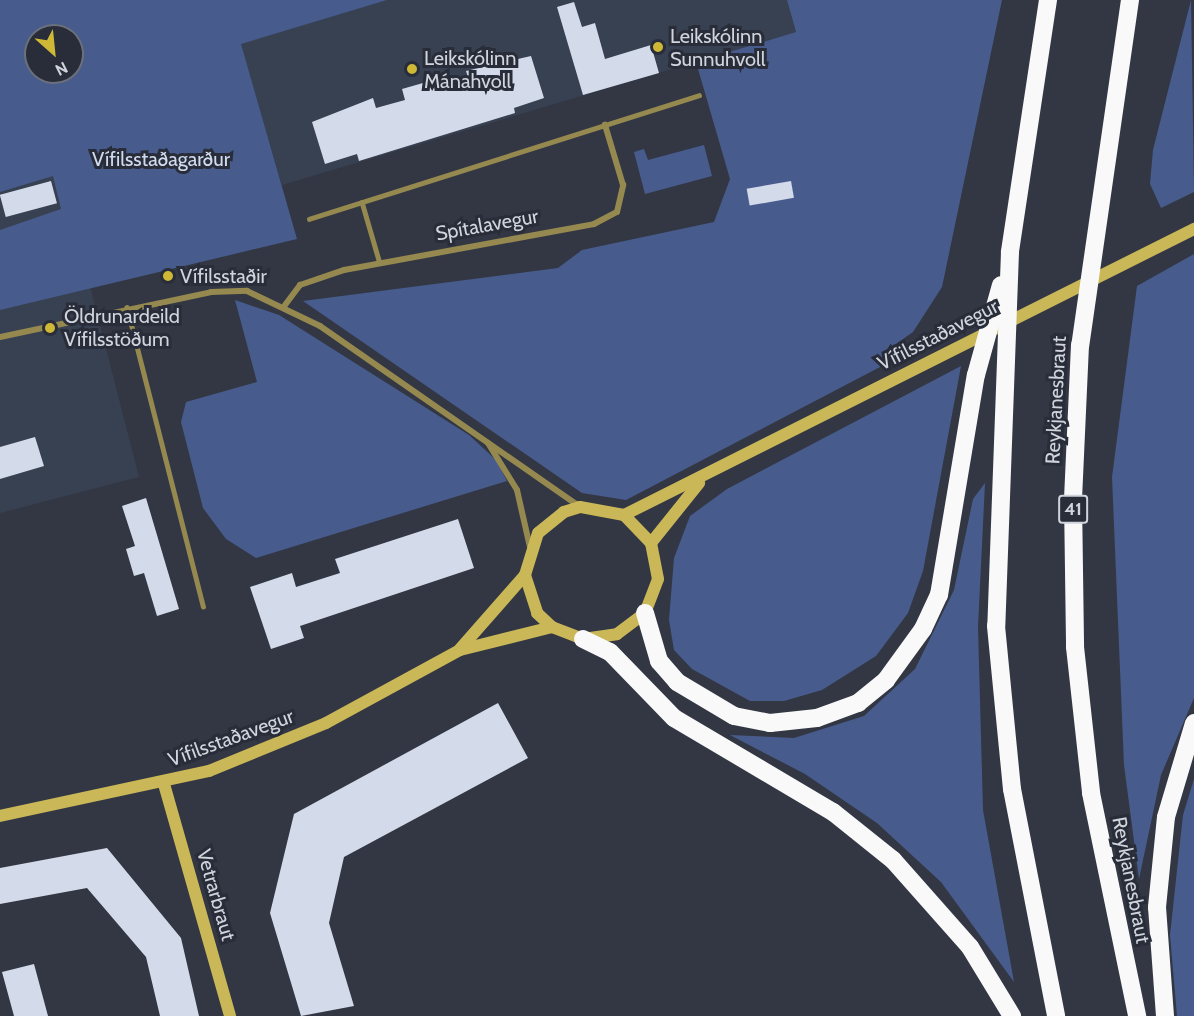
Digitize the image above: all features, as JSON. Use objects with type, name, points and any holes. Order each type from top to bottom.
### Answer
[{"type":"highway","points":[[1048,0],[1010,252],[996,626],[1012,789],[1056,1016]]},
{"type":"highway","name":"Reykjanesbraut","points":[[1130,0],[1080,345],[1072,499],[1075,647],[1091,794],[1137,1016]]},
{"type":"highway","points":[[645,613],[659,661],[677,682],[734,716],[770,723],[818,718],[858,702],[886,680],[923,629],[939,595],[976,375],[1010,252]]},
{"type":"highway","points":[[583,639],[610,652],[674,718],[833,812],[893,860],[970,947],[1012,1016]]},
{"type":"highway","points":[[1165,1016],[1157,907],[1166,816],[1194,723]]},
{"type":"main road","name":"Vífilsstaðavegur","points":[[624,515],[702,479],[915,368],[1194,229]]},
{"type":"main road","name":"Vífilsstaðavegur","points":[[651,543],[702,479]]},
{"type":"main road","points":[[580,507],[624,515],[651,543],[658,579],[645,613],[617,634],[583,639],[552,627],[537,613],[525,575],[530,547],[550,521],[580,507]]},
{"type":"main road","name":"Vífilsstaðavegur","points":[[460,650],[525,575]]},
{"type":"main road","name":"Vífilsstaðavegur","points":[[0,816],[164,784],[326,723],[460,650],[552,627]]},
{"type":"main road","name":"Vetrarbraut","points":[[164,784],[230,1016]]},
{"type":"street","name":"Spítalavegur","points":[[285,305],[292,292],[310,279],[379,260],[594,224],[617,212],[623,185],[605,125]]},
{"type":"street","points":[[0,337],[127,308],[232,289],[285,305],[486,440],[580,507]]},
{"type":"street","points":[[486,440],[517,490],[530,547]]},
{"type":"lane","points":[[309,219],[699,95]]},
{"type":"lane","points":[[362,202],[379,260]]},
{"type":"lane","points":[[127,308],[203,606]]},
{"type":"shaded area","name":"Leikskólinn Mánahvoll","points":[[387,0],[787,0],[796,32],[282,185],[240,43]]},
{"type":"shaded area","name":"Öldrunardeild Vífilsstöðum","points":[[59,165],[139,477],[0,513],[0,180]]},
{"type":"green space","name":"Vífilsstaðagarður","points":[[0,0],[387,0],[241,44],[297,239],[0,310],[0,230],[61,209],[53,176],[0,192]]},
{"type":"green space","points":[[787,0],[1002,0],[942,287],[913,332],[893,346],[880,367],[626,500],[582,493],[303,301],[558,268],[582,250],[714,222],[730,179],[696,62],[796,32]]},
{"type":"green space","points":[[1191,0],[1194,192],[1161,208],[1150,184],[1153,150]]},
{"type":"green space","points":[[704,145],[712,176],[645,194],[634,152],[644,149],[648,160]]},
{"type":"green space","points":[[1194,254],[1194,698],[1161,775],[1139,879],[1124,765],[1112,477],[1137,286]]},
{"type":"green space","points":[[235,300],[279,315],[469,435],[496,460],[507,481],[256,558],[226,539],[203,508],[181,422],[186,402],[257,382]]},
{"type":"green space","points":[[961,366],[923,571],[908,613],[876,656],[822,690],[784,701],[750,701],[692,669],[674,650],[669,620],[674,558],[690,516],[727,489]]},
{"type":"green space","points":[[985,483],[978,627],[983,810],[1014,982],[941,882],[877,823],[805,774],[730,735],[794,738],[864,716],[915,669],[954,590],[973,499]]},
{"type":"green space","points":[[1194,779],[1194,1016],[1177,1016],[1170,935],[1183,815]]},
{"type":"building","points":[[574,2],[582,27],[595,23],[605,59],[651,45],[659,73],[583,95],[557,7]]},
{"type":"building","points":[[531,56],[544,98],[514,108],[515,113],[359,161],[357,154],[325,164],[312,122],[373,98],[376,108],[405,100],[402,89],[437,79],[440,89],[469,80],[466,71]]},
{"type":"building","points":[[51,181],[57,203],[6,217],[0,195]]},
{"type":"building","points":[[791,181],[794,198],[750,206],[747,189]]},
{"type":"building","points":[[35,437],[44,466],[0,479],[0,447]]},
{"type":"building","points":[[146,498],[179,609],[157,616],[144,573],[134,576],[126,549],[135,546],[122,506]]},
{"type":"building","points":[[458,519],[474,568],[300,626],[304,638],[271,649],[250,587],[292,573],[296,587],[340,573],[335,559]]},
{"type":"building","points":[[498,703],[528,758],[344,857],[329,923],[354,1006],[301,1016],[270,913],[294,814]]},
{"type":"building","points":[[107,848],[181,938],[199,1016],[160,1016],[146,957],[87,888],[0,904],[0,868]]},
{"type":"building","points":[[34,964],[48,1016],[14,1016],[2,972]]},
{"type":"place","name":"Leikskólinn Sunnuhvoll","points":[[658,47]]},
{"type":"place","name":"Leikskólinn Mánahvoll","points":[[412,69]]},
{"type":"place","name":"Vífilsstaðir","points":[[168,276]]},
{"type":"place","name":"Öldrunardeild Vífilsstöðum","points":[[50,328]]}]
